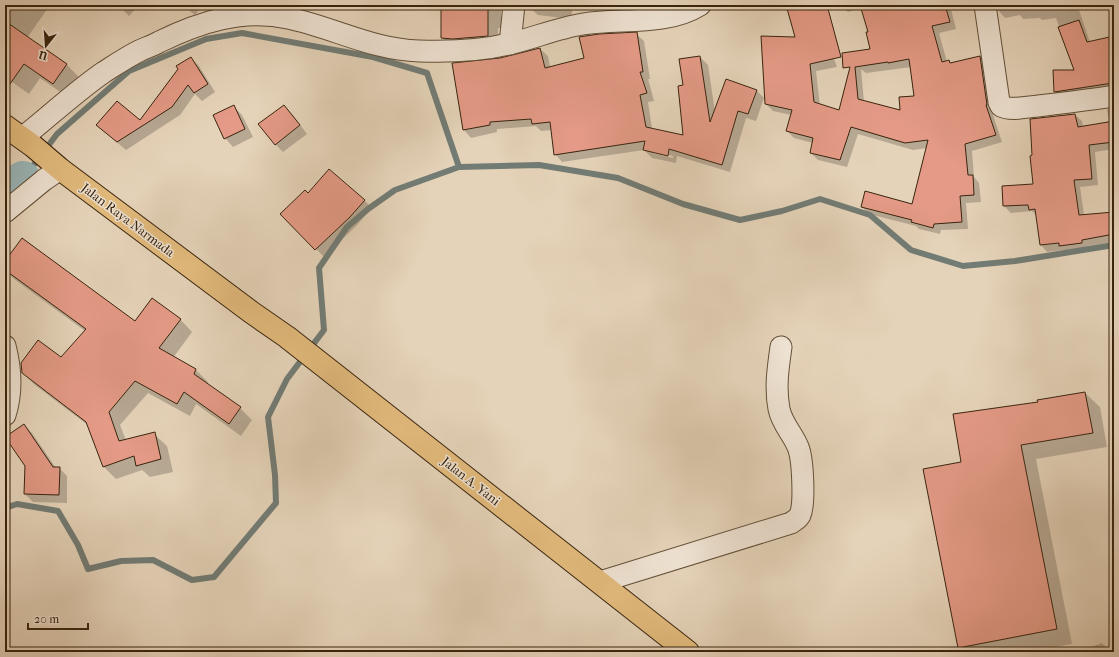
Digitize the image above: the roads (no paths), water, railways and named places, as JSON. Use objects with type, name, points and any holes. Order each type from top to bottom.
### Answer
[{"type":"highway","name":"Jalan Raya Narmada","points":[[20,137],[56,166],[251,312]]},
{"type":"highway","name":"Jalan A. Yani","points":[[251,312],[307,352],[688,652]]},
{"type":"street","points":[[510,44],[514,5]]},
{"type":"street","points":[[20,137],[104,72],[140,50],[176,34],[207,14],[231,16],[250,14],[273,15],[290,18],[386,47],[416,51],[441,52],[482,49],[510,44],[577,25],[608,21],[675,17],[691,11],[700,5]]},
{"type":"street","points":[[984,5],[999,102],[1001,106],[1006,108],[1028,107],[1086,101],[1114,96]]},
{"type":"street","points":[[5,212],[44,180],[56,166]]},
{"type":"street","points":[[5,346],[10,381],[9,402],[5,415]]},
{"type":"street","points":[[600,582],[791,523],[798,518],[802,510],[802,458],[779,408],[777,385],[781,347]]},
{"type":"waterway","points":[[23,179],[57,134],[129,71],[206,39],[242,33],[373,57],[427,73],[459,167]]},
{"type":"waterway","points":[[5,508],[17,504],[58,511],[78,545],[88,569],[121,561],[153,560],[192,580],[214,577],[276,503],[275,475],[268,417],[287,379],[324,330],[319,268],[347,227],[368,209],[395,190],[459,167],[539,165],[618,178],[683,204],[740,220],[782,211],[820,199],[870,215],[911,250],[963,266],[1015,261],[1114,245]]},
{"type":"waterway","points":[[5,189],[23,179]]}]
